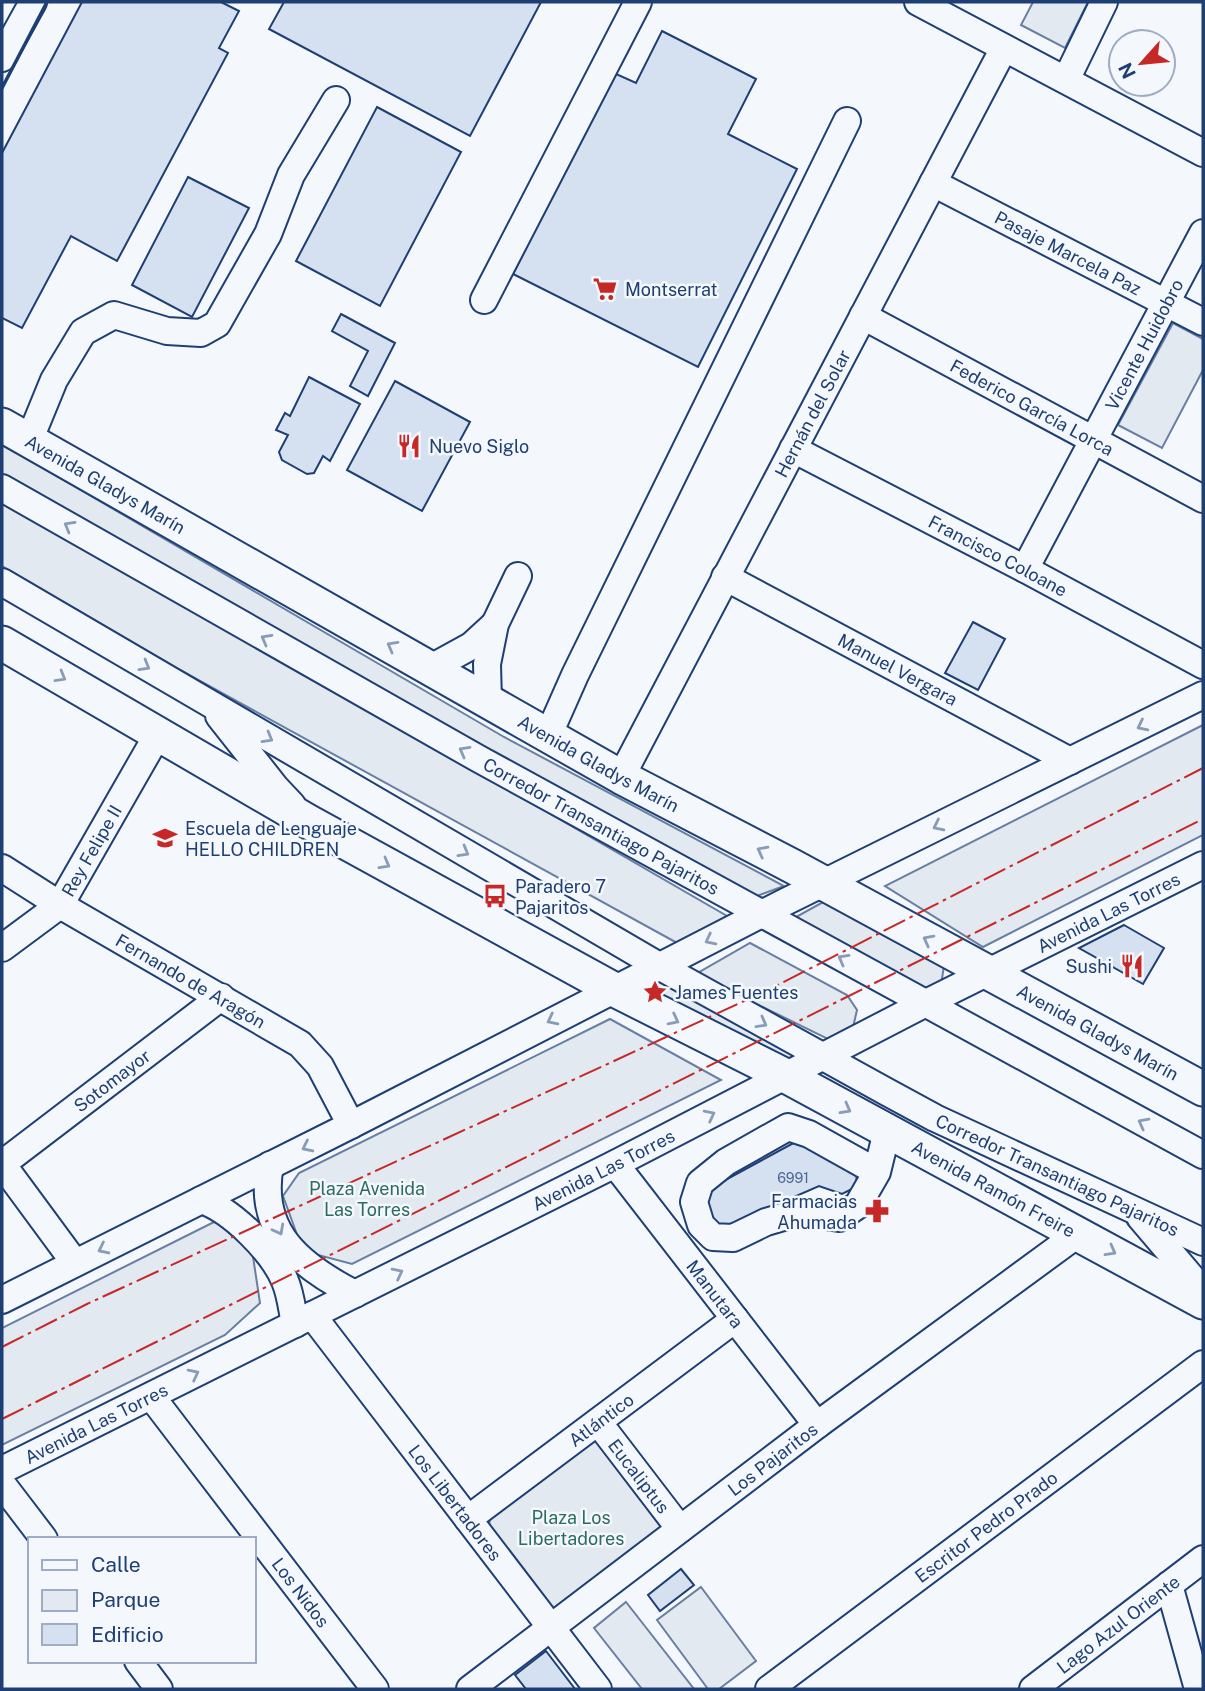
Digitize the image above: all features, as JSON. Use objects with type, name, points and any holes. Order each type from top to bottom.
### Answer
[{"type":"main road","name":"Avenida Gladys Marín","points":[[15,433],[621,777],[1203,1089]]},
{"type":"main road","points":[[2,643],[309,822],[613,989],[786,1076]]},
{"type":"main road","name":"Avenida Ramón Freire","points":[[786,1076],[1203,1302]]},
{"type":"street","points":[[2,58],[33,2]]},
{"type":"street","points":[[484,300],[638,2]]},
{"type":"street","points":[[918,2],[1203,153]]},
{"type":"street","points":[[1066,80],[1104,2]]},
{"type":"street","name":"Hernán del Solar","points":[[621,777],[1004,48]]},
{"type":"street","points":[[15,433],[54,380],[82,332],[114,315],[167,331],[201,333],[217,324],[268,234],[291,175],[336,100]]},
{"type":"street","points":[[548,736],[575,675],[847,121]]},
{"type":"street","name":"Pasaje Marcela Paz","points":[[933,183],[1203,322]]},
{"type":"street","name":"Vicente Huidobro","points":[[1025,569],[1203,233]]},
{"type":"street","name":"Federico García Lorca","points":[[863,316],[1203,499]]},
{"type":"street","name":"Francisco Coloane","points":[[793,449],[1025,569],[1203,666]]},
{"type":"street","name":"Corredor Transantiago Pajaritos","points":[[2,488],[479,759],[1203,1155]]},
{"type":"street","points":[[488,702],[487,664],[495,625],[518,576]]},
{"type":"street","name":"Manuel Vergara","points":[[725,577],[1070,761]]},
{"type":"street","name":"Corredor Transantiago Pajaritos","points":[[2,582],[659,966],[935,1118],[1203,1242]]},
{"type":"street","points":[[430,668],[471,646],[495,625]]},
{"type":"street","points":[[2,1300],[351,1125],[760,914],[1203,695]]},
{"type":"street","points":[[209,703],[276,788],[309,822]]},
{"type":"street","name":"Rey Felipe II","points":[[2,948],[60,905],[158,734]]},
{"type":"street","name":"Avenida Las Torres","points":[[2,1470],[615,1164],[924,1004],[1203,865]]},
{"type":"street","name":"Fernando de Aragón","points":[[2,869],[287,1035],[320,1066],[351,1125]]},
{"type":"street","name":"Sotomayor","points":[[2,1164],[221,997]]},
{"type":"street","points":[[877,1172],[809,1134],[788,1127],[726,1163],[700,1183],[694,1202],[701,1225],[713,1237],[733,1238],[766,1222],[800,1212],[839,1218],[858,1205],[877,1172],[887,1131]]},
{"type":"street","points":[[2,1164],[75,1263]]},
{"type":"street","name":"Manutara","points":[[615,1164],[817,1425]]},
{"type":"street","points":[[270,1165],[266,1184],[267,1198],[276,1227],[285,1241],[312,1270],[355,1294]]},
{"type":"street","points":[[201,1200],[229,1213],[272,1258],[304,1320]]},
{"type":"street","points":[[1134,1210],[1203,1291]]},
{"type":"street","name":"Los Pajaritos","points":[[470,1689],[817,1425],[1079,1233]]},
{"type":"street","name":"Atlántico","points":[[468,1519],[735,1319]]},
{"type":"street","name":"Los Libertadores","points":[[304,1320],[468,1519],[598,1689]]},
{"type":"street","name":"Escritor Pedro Prado","points":[[769,1689],[1203,1364]]},
{"type":"street","name":"Los Nidos","points":[[151,1396],[375,1689]]},
{"type":"street","name":"Eucaliptus","points":[[598,1422],[680,1529]]},
{"type":"street","points":[[2,1484],[42,1537]]},
{"type":"street","name":"Lago Azul Oriente","points":[[1034,1689],[1203,1559]]},
{"type":"street","points":[[1169,1585],[1198,1689]]},
{"type":"street","points":[[1180,1622],[1203,1634]]},
{"type":"street","points":[[140,1663],[159,1689]]},
{"type":"green space","points":[[1033,2],[1088,2],[1065,48],[1021,25]]},
{"type":"green space","points":[[1173,323],[1203,339],[1203,370],[1162,448],[1118,425]]},
{"type":"green space","points":[[2,444],[504,737],[784,886],[757,896],[332,664],[2,477]]},
{"type":"green space","points":[[2,497],[727,916],[679,944],[180,670],[2,566]]},
{"type":"green space","points":[[1203,725],[1203,835],[983,947],[885,886]]},
{"type":"green space","points":[[825,901],[944,966],[941,985],[930,992],[796,917]]},
{"type":"green space","points":[[750,943],[847,995],[857,1010],[851,1036],[836,1043],[696,974]]},
{"type":"green space","points":[[653,976],[797,1054],[786,1060],[645,987]]},
{"type":"green space","name":"Plaza Avenida Las Torres","points":[[610,1019],[721,1080],[352,1264],[303,1251],[283,1196],[299,1173]]},
{"type":"green space","points":[[216,1221],[252,1250],[260,1303],[225,1335],[2,1445],[2,1328]]},
{"type":"green space","name":"Plaza Los Libertadores","points":[[594,1437],[662,1515],[663,1530],[561,1608],[548,1608],[489,1527],[490,1517]]},
{"type":"green space","points":[[701,1587],[756,1661],[719,1689],[708,1689],[657,1620]]},
{"type":"green space","points":[[626,1602],[694,1689],[642,1689],[594,1628]]},
{"type":"building","points":[[82,2],[221,2],[239,11],[219,48],[228,53],[117,261],[71,236],[22,328],[2,318],[2,153]]},
{"type":"building","points":[[284,2],[541,2],[470,136],[269,29]]},
{"type":"building","points":[[662,31],[756,79],[728,134],[797,169],[698,367],[513,274],[614,73],[636,83]]},
{"type":"building","points":[[377,107],[461,152],[380,306],[296,261]]},
{"type":"building","points":[[188,177],[249,208],[192,317],[132,285]]},
{"type":"building","points":[[341,314],[395,343],[368,396],[350,386],[368,351],[332,331]]},
{"type":"building","points":[[309,377],[360,404],[330,461],[323,456],[314,473],[307,474],[282,460],[279,452],[288,435],[276,430],[285,413],[290,416]]},
{"type":"building","name":"Nuevo Siglo","points":[[395,381],[470,422],[422,511],[347,470]]},
{"type":"building","points":[[973,622],[1005,639],[978,690],[945,673]]},
{"type":"building","name":"Sushi","points":[[1124,925],[1164,948],[1143,984],[1079,948]]},
{"type":"building","points":[[799,1140],[857,1170],[856,1187],[842,1194],[819,1186],[723,1228],[703,1212],[705,1191]]},
{"type":"building","points":[[681,1569],[694,1585],[660,1611],[648,1595]]},
{"type":"building","points":[[546,1651],[575,1689],[526,1689],[515,1675]]},
{"type":"wall","points":[[2,88],[47,2]]},
{"type":"power","points":[[2,1347],[87,1304],[768,990],[1203,768]]},
{"type":"power","points":[[2,1419],[1203,819]]},
{"type":"place","name":"Montserrat","points":[[605,289]]},
{"type":"place","name":"Nuevo Siglo","points":[[409,446]]},
{"type":"place","name":"Escuela de Lenguaje HELLO CHILDREN","points":[[165,838]]},
{"type":"place","name":"Paradero 7 Pajaritos","points":[[495,896]]},
{"type":"place","name":"Sushi","points":[[1132,966]]},
{"type":"place","name":"James Fuentes","points":[[655,992]]},
{"type":"place","name":"Farmacias Ahumada","points":[[877,1211]]}]
